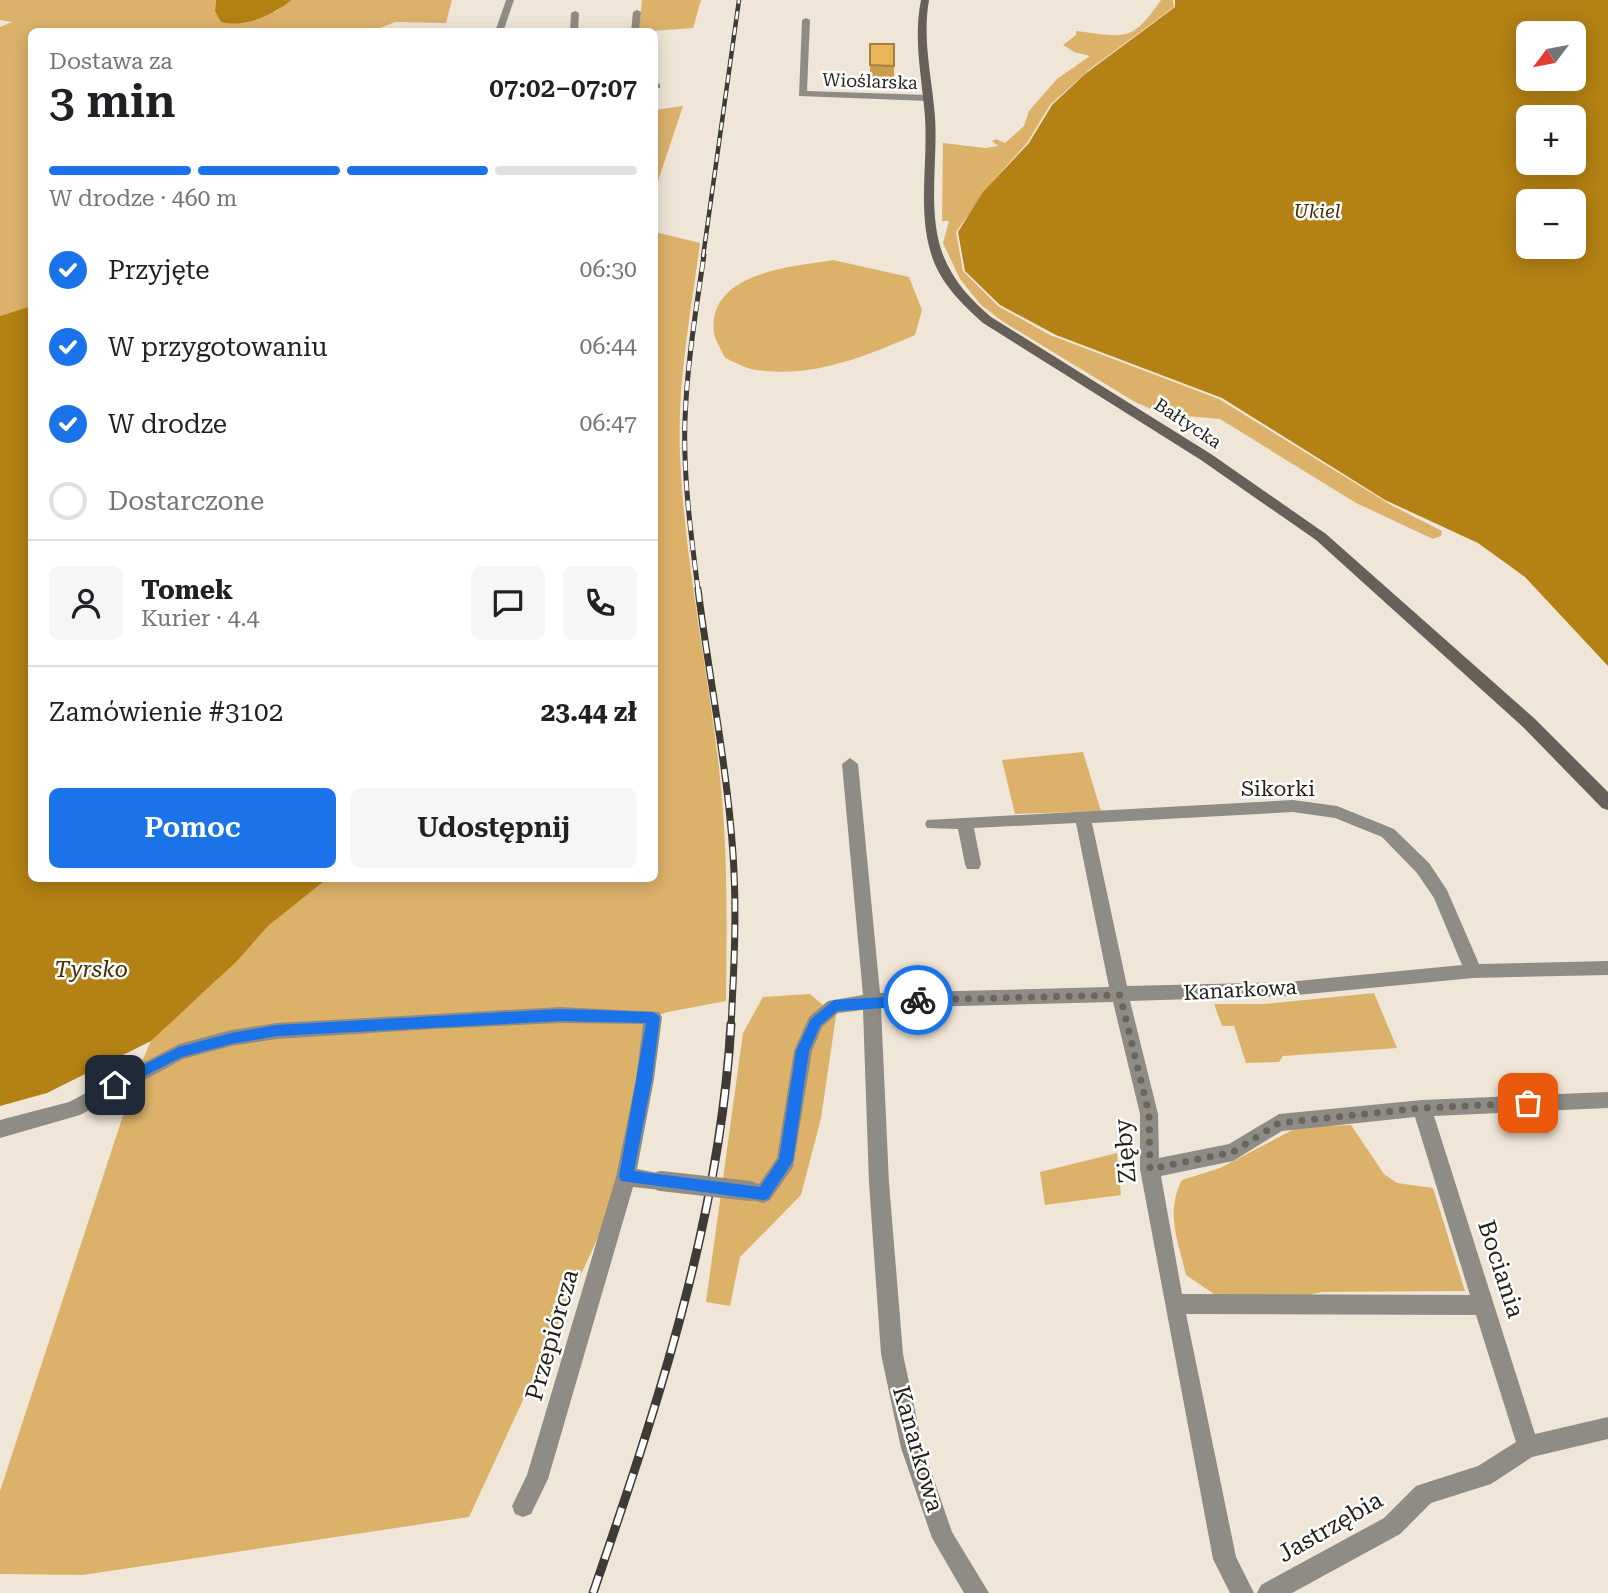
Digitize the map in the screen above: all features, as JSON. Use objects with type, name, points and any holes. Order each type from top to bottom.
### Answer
[{"type":"main road","name":"Bałtycka","points":[[926,0],[921,29],[928,98],[930,232],[943,268],[968,305],[1009,334],[1206,457],[1321,537],[1529,723],[1608,803]]},
{"type":"street","points":[[500,28],[510,0]]},
{"type":"street","points":[[635,28],[637,12]]},
{"type":"street","points":[[574,28],[575,13]]},
{"type":"street","name":"Wioślarska","points":[[806,20],[802,94],[928,98]]},
{"type":"street","name":"Kanarkowa","points":[[850,764],[872,1001],[880,1183],[892,1354],[912,1448],[943,1538],[977,1593]]},
{"type":"street","name":"Sikorki","points":[[933,824],[1293,806],[1337,812],[1388,834],[1423,867],[1441,895],[1473,971]]},
{"type":"street","points":[[1083,817],[1120,995]]},
{"type":"street","points":[[965,822],[974,864]]},
{"type":"street","name":"Kanarkowa","points":[[626,1177],[763,1194],[786,1161],[803,1051],[815,1023],[834,1006],[872,1001],[1287,989],[1473,971],[1608,968]]},
{"type":"street","name":"Zięby","points":[[1120,995],[1149,1114],[1150,1169],[1225,1559],[1242,1593]]},
{"type":"street","points":[[0,1129],[73,1109],[179,1052],[231,1038],[277,1031],[446,1020],[561,1015],[653,1017],[645,1079],[626,1177]]},
{"type":"street","points":[[1150,1169],[1233,1152],[1279,1123],[1422,1108],[1608,1100]]},
{"type":"street","name":"Bociania","points":[[1422,1108],[1528,1447]]},
{"type":"street","name":"Przepiórcza","points":[[523,1506],[537,1479],[626,1177]]},
{"type":"street","points":[[1174,1304],[1485,1305]]},
{"type":"street","name":"Jastrzębia","points":[[1269,1593],[1392,1526],[1424,1494],[1482,1476],[1528,1447],[1608,1428]]},
{"type":"shaded area","points":[[0,0],[216,0],[215,11],[275,12],[292,0],[452,0],[446,23],[395,22],[380,28],[28,28],[28,307],[0,316],[0,27],[12,22],[0,20]]},
{"type":"shaded area","points":[[642,0],[701,0],[693,28],[658,31],[658,28],[639,28]]},
{"type":"shaded area","points":[[1161,0],[1173,0],[1174,7],[1090,69],[1050,105],[1027,143],[994,180],[956,232],[963,271],[998,306],[1050,335],[1219,399],[1391,505],[1442,531],[1441,536],[1433,539],[1356,503],[1220,419],[1163,414],[1135,402],[1002,321],[981,305],[960,279],[943,243],[949,221],[942,221],[943,143],[985,148],[998,146],[992,141],[996,139],[1005,143],[1024,126],[1029,111],[1057,79],[1090,56],[1074,52],[1063,45],[1076,35],[1076,31],[1106,35],[1126,34],[1142,24]]},
{"type":"shaded area","points":[[683,106],[658,181],[658,110]]},
{"type":"shaded area","points":[[658,233],[700,243],[683,374],[680,453],[686,532],[722,797],[726,884],[726,1001],[653,1017],[626,1177],[469,1517],[83,1575],[0,1574],[0,1491],[137,1073],[151,1041],[217,980],[268,926],[323,882],[658,882]]},
{"type":"shaded area","points":[[833,260],[909,277],[922,310],[915,335],[838,364],[798,371],[752,369],[725,358],[714,333],[715,313],[724,297],[755,276]]},
{"type":"shaded area","points":[[1083,752],[1101,811],[1015,814],[1002,760]]},
{"type":"shaded area","points":[[1374,993],[1397,1048],[1283,1056],[1279,1062],[1246,1063],[1234,1026],[1222,1026],[1214,1004],[1264,1004]]},
{"type":"shaded area","points":[[810,994],[836,1016],[821,1118],[801,1195],[740,1257],[730,1306],[706,1302],[743,1033],[763,997]]},
{"type":"shaded area","points":[[1351,1125],[1384,1174],[1397,1183],[1433,1188],[1465,1291],[1322,1292],[1290,1299],[1218,1297],[1186,1275],[1174,1215],[1174,1204],[1182,1180],[1220,1168],[1298,1127]]},
{"type":"shaded area","points":[[1117,1153],[1121,1195],[1045,1205],[1040,1172]]},
{"type":"water","points":[[216,0],[292,0],[258,19],[230,23],[221,22],[215,11]]},
{"type":"water","name":"Ukiel","points":[[1175,0],[1608,0],[1608,666],[1525,577],[1478,543],[1385,500],[1222,398],[1056,335],[1000,305],[965,271],[958,232],[983,192],[1029,143],[1052,105],[1085,74],[1175,7]]},
{"type":"water","name":"Tyrsko","points":[[28,307],[28,882],[323,882],[268,926],[236,962],[151,1041],[47,1093],[0,1106],[0,316]]},
{"type":"building","points":[[870,44],[894,44],[894,66],[870,65]]},
{"type":"railway","points":[[703,257],[739,0]]},
{"type":"railway","points":[[698,590],[686,484],[685,420],[690,358],[704,255]]},
{"type":"railway","points":[[698,589],[722,754],[733,854],[735,919],[731,1026]]},
{"type":"railway","points":[[593,1593],[640,1454],[699,1241],[714,1169],[731,1024]]},
{"type":"way so far","points":[[918,1000],[1120,995],[1149,1114],[1150,1169],[1233,1152],[1279,1123],[1422,1108],[1528,1103]]},
{"type":"route","points":[[115,1085],[179,1052],[231,1038],[277,1031],[561,1015],[653,1017],[645,1079],[626,1177],[763,1194],[786,1161],[803,1051],[815,1023],[834,1006],[872,1001],[918,1000]]}]
